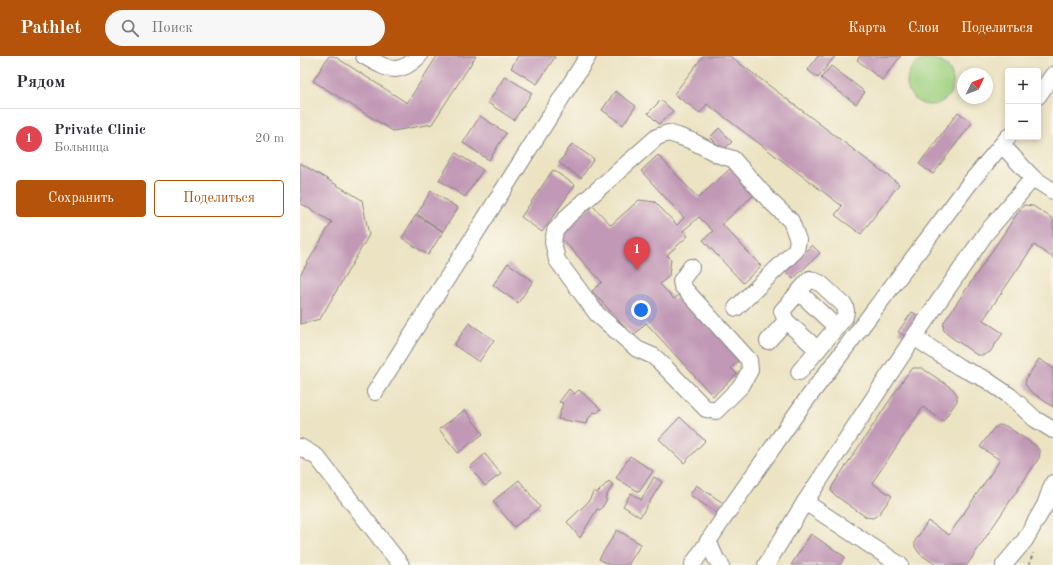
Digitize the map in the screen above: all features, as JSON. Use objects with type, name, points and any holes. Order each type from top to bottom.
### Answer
[{"type":"street","points":[[364,56],[386,69],[399,70],[411,64],[419,56]]},
{"type":"street","points":[[375,392],[588,56]]},
{"type":"street","points":[[1041,92],[1053,75]]},
{"type":"street","points":[[691,267],[681,281],[682,286],[750,360],[750,370],[742,385],[716,411],[706,409],[659,361],[653,356],[637,349],[597,314],[557,260],[553,242],[555,231],[569,214],[656,137],[668,133],[692,141],[719,155],[733,159],[768,199],[790,220],[798,240],[796,250],[736,308]]},
{"type":"street","points":[[694,564],[708,541],[801,407],[969,184],[1005,141],[1033,178],[1053,191]]},
{"type":"street","points":[[766,565],[914,337],[986,233],[1033,178]]},
{"type":"street","points":[[800,372],[818,350],[836,327],[799,292],[782,311],[786,321],[818,350]]},
{"type":"street","points":[[768,341],[786,321]]},
{"type":"street","points":[[914,337],[959,367],[991,383],[1010,396],[1035,419],[1053,430]]},
{"type":"street","points":[[300,447],[317,457],[401,565]]},
{"type":"street","points":[[1004,565],[1026,540],[1045,505],[1053,483]]},
{"type":"street","points":[[806,502],[900,565]]},
{"type":"street","points":[[708,541],[716,559],[721,565]]},
{"type":"green space","points":[[926,59],[934,59],[943,63],[949,69],[953,82],[949,95],[943,101],[934,105],[926,105],[917,101],[911,95],[907,86],[907,78],[911,69],[917,63]]},
{"type":"building","points":[[329,56],[334,56],[407,103],[437,56],[476,56],[432,124],[393,131],[313,81]]},
{"type":"building","points":[[518,56],[555,57],[537,84],[511,68]]},
{"type":"building","points":[[703,56],[730,56],[899,184],[861,234],[835,215],[842,206],[707,104],[700,113],[674,94]]},
{"type":"building","points":[[818,56],[835,56],[818,78],[808,70]]},
{"type":"building","points":[[860,56],[901,56],[882,80],[857,60]]},
{"type":"building","points":[[831,66],[865,92],[856,104],[821,78]]},
{"type":"building","points":[[505,76],[532,93],[514,120],[488,103]]},
{"type":"building","points":[[615,91],[636,106],[623,125],[602,110]]},
{"type":"building","points":[[661,100],[673,111],[659,124],[648,113]]},
{"type":"building","points":[[958,112],[972,123],[933,174],[919,164]]},
{"type":"building","points":[[480,116],[506,133],[489,160],[463,143]]},
{"type":"building","points":[[719,128],[732,142],[723,150],[710,137]]},
{"type":"building","points":[[572,144],[594,159],[581,178],[559,163]]},
{"type":"building","points":[[456,153],[483,170],[465,197],[439,180]]},
{"type":"building","points":[[658,155],[698,198],[731,168],[755,194],[722,224],[761,266],[743,283],[703,240],[713,231],[699,217],[683,231],[688,236],[667,255],[671,259],[669,276],[660,284],[674,299],[681,293],[741,358],[731,368],[737,374],[713,396],[646,323],[633,336],[592,291],[602,282],[559,236],[592,205],[611,225],[639,200],[655,202],[677,225],[684,218],[641,171]]},
{"type":"building","points":[[300,163],[362,200],[369,235],[320,319],[300,324],[300,275],[332,222],[300,203]]},
{"type":"building","points":[[553,170],[575,185],[542,232],[521,217]]},
{"type":"building","points":[[431,191],[458,208],[443,231],[417,214]]},
{"type":"building","points":[[1024,205],[1033,206],[1053,219],[1053,258],[1034,245],[983,320],[1003,333],[990,352],[984,355],[977,355],[947,334],[943,329],[944,322]]},
{"type":"building","points":[[416,215],[443,232],[428,255],[402,238]]},
{"type":"building","points":[[812,245],[820,253],[793,279],[785,271]]},
{"type":"building","points":[[508,263],[533,281],[518,303],[493,285]]},
{"type":"building","points":[[912,312],[919,316],[905,336],[898,332]]},
{"type":"building","points":[[469,323],[494,340],[479,362],[454,345]]},
{"type":"building","points":[[1039,359],[1053,368],[1053,407],[1030,391],[1025,384],[1026,379]]},
{"type":"building","points":[[913,368],[922,368],[953,389],[957,395],[957,401],[943,421],[923,407],[872,483],[892,496],[879,514],[873,518],[866,517],[831,491],[833,485],[908,373]]},
{"type":"building","points":[[569,389],[574,394],[579,390],[601,409],[597,413],[594,412],[588,419],[587,424],[558,419],[563,403],[559,402]]},
{"type":"building","points":[[465,410],[483,434],[458,453],[439,429]]},
{"type":"building","points":[[680,417],[705,441],[684,463],[659,439]]},
{"type":"building","points":[[999,425],[1006,426],[1036,446],[1040,452],[1039,458],[967,565],[936,565],[920,554],[915,547],[915,541],[928,521],[949,535],[1000,460],[980,447],[993,429]]},
{"type":"building","points":[[485,454],[501,474],[485,486],[470,467]]},
{"type":"building","points":[[630,456],[653,471],[639,492],[616,478]]},
{"type":"building","points":[[654,477],[662,482],[640,517],[623,506],[631,493],[641,500]]},
{"type":"building","points":[[519,480],[540,507],[514,527],[493,501]]},
{"type":"building","points":[[609,481],[613,485],[605,498],[607,500],[600,510],[597,509],[580,538],[567,522],[588,502],[594,491],[597,493]]},
{"type":"building","points":[[696,485],[728,506],[721,516],[690,495]]},
{"type":"building","points":[[617,530],[641,544],[628,565],[610,565],[599,559]]},
{"type":"building","points":[[811,534],[845,557],[840,565],[791,565]]},
{"type":"place","name":"Private Clinic","points":[[637,270]]}]
